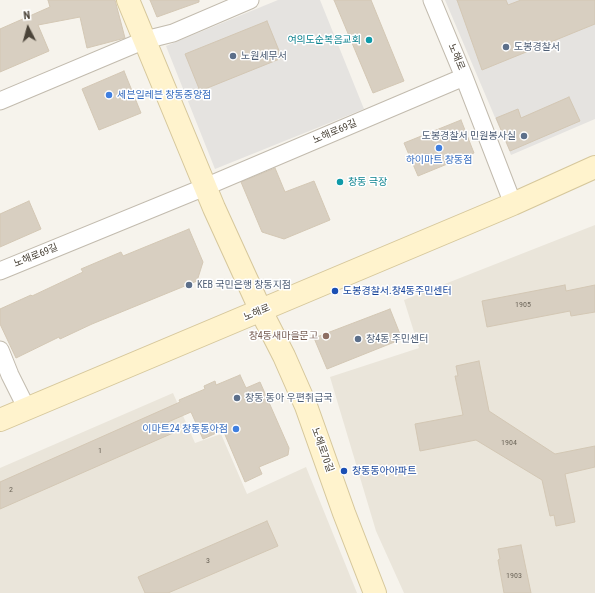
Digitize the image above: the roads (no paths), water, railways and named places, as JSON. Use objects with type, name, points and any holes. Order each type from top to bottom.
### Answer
[{"type":"main road","points":[[128,0],[205,187],[261,311]]},
{"type":"main road","name":"노해로","points":[[0,420],[261,311],[595,168]]},
{"type":"main road","name":"노해로70길","points":[[261,311],[284,356],[306,406],[375,593]]},
{"type":"street","points":[[0,101],[145,40],[173,33],[250,0]]},
{"type":"street","name":"노해로","points":[[432,0],[464,77],[513,204]]},
{"type":"street","name":"노해로69길","points":[[0,271],[205,187],[464,77]]},
{"type":"street","points":[[0,350],[10,375],[27,409]]},
{"type":"place","name":"여의도순복음교회","points":[[369,40]]},
{"type":"place","name":"도봉경찰서","points":[[506,47]]},
{"type":"place","name":"노원세무서","points":[[233,56]]},
{"type":"place","name":"세븐일레븐 창동중앙점","points":[[109,95]]},
{"type":"place","name":"도봉경찰서 민원봉사실","points":[[524,136]]},
{"type":"place","name":"하이마트 창동점","points":[[439,148]]},
{"type":"place","name":"창동 극장","points":[[340,182]]},
{"type":"place","name":"KEB 국민은행 창동지점","points":[[189,285]]},
{"type":"place","name":"도봉경찰서.창4동주민센터","points":[[335,291]]},
{"type":"place","name":"창4동새마을문고","points":[[326,336]]},
{"type":"place","name":"창4동 주민센터","points":[[358,339]]},
{"type":"place","name":"창동 동아 우편취급국","points":[[237,398]]},
{"type":"place","name":"이마트24 창동동아점","points":[[236,429]]},
{"type":"place","name":"창동동아아파트","points":[[344,471]]}]
